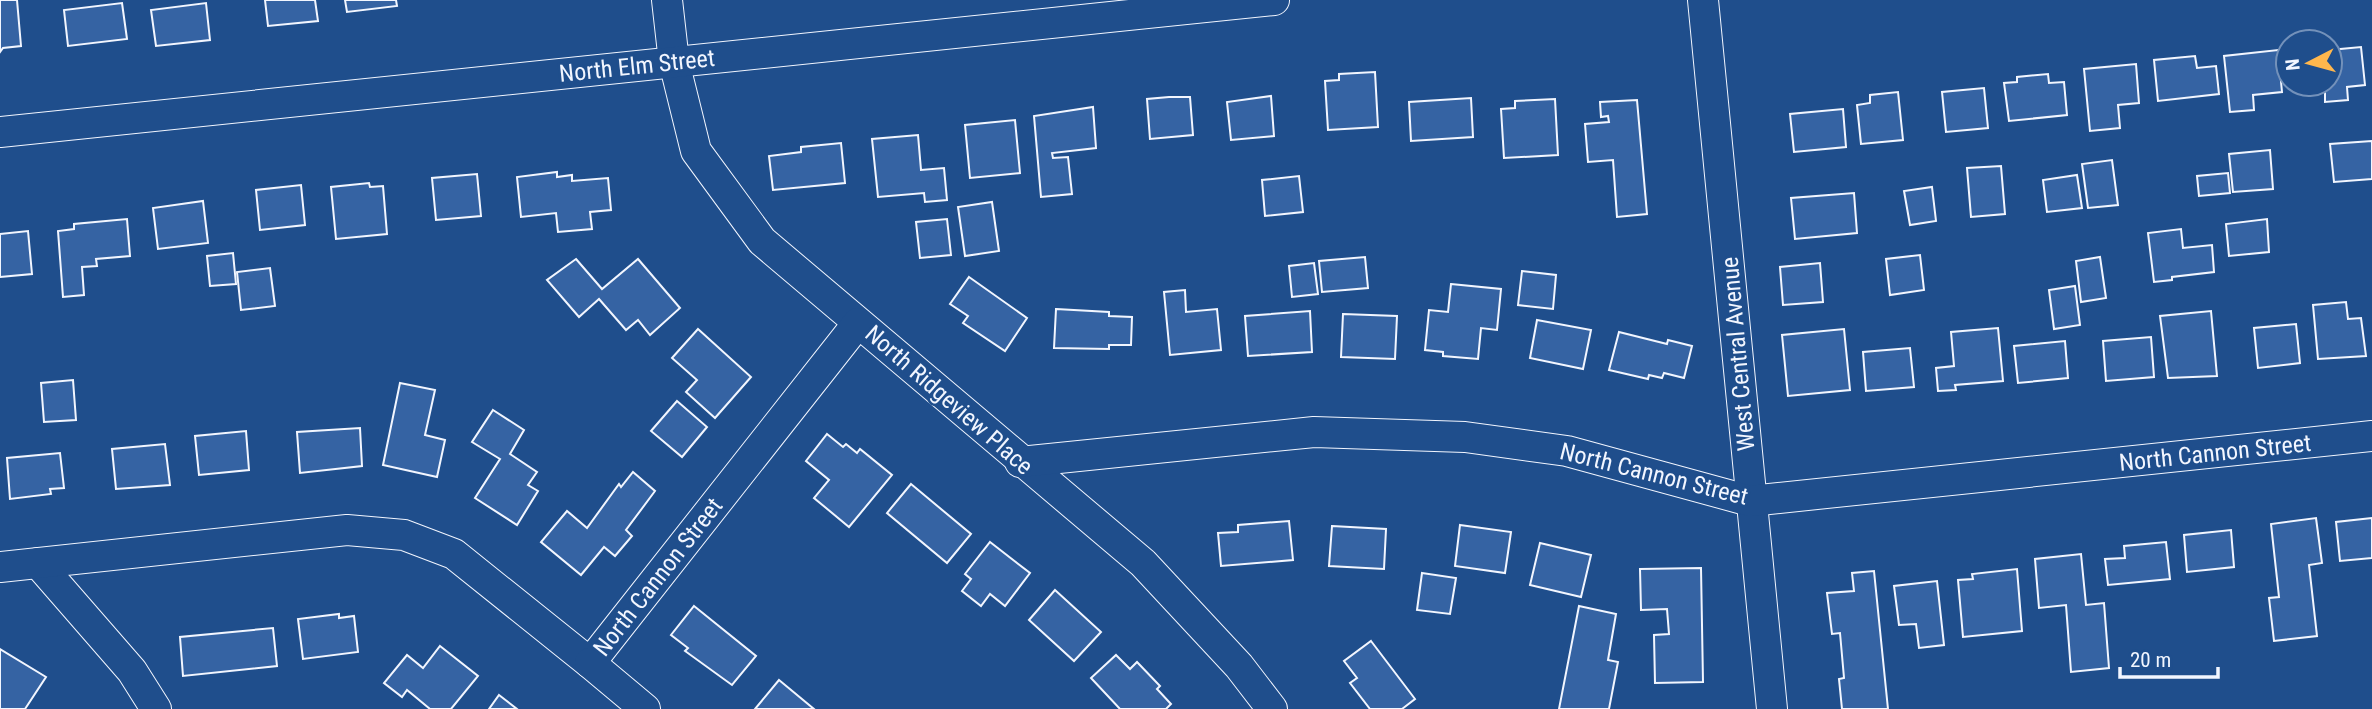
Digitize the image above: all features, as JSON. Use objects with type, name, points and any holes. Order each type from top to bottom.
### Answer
[{"type":"street","name":"North Ridgeview Place","points":[[667,0],[674,62],[696,151],[762,242],[1143,563],[1239,666],[1272,709]]},
{"type":"street","name":"North Elm Street","points":[[0,132],[1275,0]]},
{"type":"street","name":"West Central Avenue","points":[[1702,0],[1730,257],[1750,501],[1772,709]]},
{"type":"street","name":"North Cannon Street","points":[[0,567],[347,530],[404,535],[454,554],[590,663],[858,323]]},
{"type":"street","name":"North Cannon Street","points":[[1020,462],[1314,432],[1465,438],[1567,451],[1750,501],[2372,436]]},
{"type":"street","points":[[38,563],[132,671],[156,709]]},
{"type":"street","points":[[590,663],[645,709]]},
{"type":"building","points":[[0,0],[17,0],[21,46],[3,48],[0,52]]},
{"type":"building","points":[[265,0],[315,0],[318,21],[268,26]]},
{"type":"building","points":[[345,0],[396,0],[397,6],[347,12]]},
{"type":"building","points":[[122,3],[127,39],[68,46],[64,10]]},
{"type":"building","points":[[206,3],[210,40],[156,46],[151,10]]},
{"type":"building","points":[[2361,47],[2365,85],[2347,87],[2348,100],[2325,102],[2325,98],[2344,98],[2344,49]]},
{"type":"building","points":[[2274,50],[2274,93],[2253,95],[2254,110],[2230,112],[2224,56]]},
{"type":"building","points":[[2195,56],[2197,68],[2216,66],[2219,94],[2158,101],[2154,60]]},
{"type":"building","points":[[2136,64],[2139,103],[2118,105],[2120,128],[2090,131],[2084,69]]},
{"type":"building","points":[[1375,72],[1378,127],[1328,130],[1325,81],[1339,80],[1339,74]]},
{"type":"building","points":[[2048,74],[2049,83],[2064,82],[2067,115],[2009,121],[2004,83],[2017,82],[2017,77]]},
{"type":"building","points":[[1984,88],[1988,128],[1946,132],[1942,92]]},
{"type":"building","points":[[1898,92],[1903,140],[1861,144],[1857,105],[1870,103],[1870,95]]},
{"type":"building","points":[[1271,96],[1274,136],[1231,140],[1227,102]]},
{"type":"building","points":[[1190,97],[1193,135],[1150,139],[1147,99]]},
{"type":"building","points":[[1471,98],[1473,137],[1411,141],[1409,102]]},
{"type":"building","points":[[1555,99],[1558,155],[1504,158],[1501,109],[1515,108],[1515,101]]},
{"type":"building","points":[[1637,100],[1647,214],[1617,217],[1613,160],[1588,162],[1585,124],[1609,122],[1608,116],[1601,117],[1600,102]]},
{"type":"building","points":[[1093,107],[1096,148],[1052,153],[1053,158],[1068,157],[1072,194],[1041,197],[1034,116]]},
{"type":"building","points":[[1843,109],[1846,147],[1794,152],[1790,114]]},
{"type":"building","points":[[1015,120],[1020,173],[970,178],[965,125]]},
{"type":"building","points":[[918,135],[921,170],[944,168],[947,200],[925,202],[924,193],[878,197],[872,139]]},
{"type":"building","points":[[2372,141],[2372,179],[2334,182],[2330,144]]},
{"type":"building","points":[[841,143],[845,183],[773,190],[769,156],[801,152],[801,147]]},
{"type":"building","points":[[2270,150],[2273,189],[2233,192],[2229,154]]},
{"type":"building","points":[[2112,160],[2118,205],[2088,208],[2082,164]]},
{"type":"building","points":[[2001,166],[2005,214],[1971,217],[1967,168]]},
{"type":"building","points":[[557,172],[557,177],[572,175],[572,181],[608,178],[611,210],[590,212],[592,229],[558,232],[556,213],[521,217],[517,177]]},
{"type":"building","points":[[2228,173],[2230,193],[2199,196],[2197,176]]},
{"type":"building","points":[[477,174],[481,216],[436,220],[432,178]]},
{"type":"building","points":[[2077,175],[2082,208],[2047,212],[2043,180]]},
{"type":"building","points":[[1299,176],[1303,212],[1265,216],[1262,180]]},
{"type":"building","points":[[369,183],[370,187],[383,186],[387,234],[336,239],[331,187]]},
{"type":"building","points":[[301,185],[305,225],[260,230],[256,190]]},
{"type":"building","points":[[1932,187],[1936,221],[1910,225],[1904,191]]},
{"type":"building","points":[[1854,193],[1857,233],[1795,239],[1791,198]]},
{"type":"building","points":[[203,201],[208,243],[158,249],[153,208]]},
{"type":"building","points":[[992,202],[999,251],[965,256],[958,207]]},
{"type":"building","points":[[127,219],[130,256],[96,259],[97,266],[82,267],[84,295],[63,297],[58,231],[74,229],[74,224]]},
{"type":"building","points":[[947,219],[951,255],[920,258],[916,222]]},
{"type":"building","points":[[2267,219],[2269,252],[2229,256],[2226,224]]},
{"type":"building","points":[[2181,229],[2183,248],[2212,245],[2214,272],[2154,282],[2148,233]]},
{"type":"building","points":[[28,231],[32,274],[0,277],[0,234]]},
{"type":"building","points":[[233,253],[236,284],[210,286],[207,256]]},
{"type":"building","points":[[1920,255],[1924,290],[1890,295],[1886,259]]},
{"type":"building","points":[[1365,257],[1368,288],[1322,292],[1319,261]]},
{"type":"building","points":[[2100,257],[2106,298],[2081,302],[2076,261]]},
{"type":"building","points":[[576,259],[602,289],[638,259],[680,308],[650,335],[638,320],[626,330],[599,299],[579,317],[547,280]]},
{"type":"building","points":[[1314,263],[1318,294],[1292,297],[1289,266]]},
{"type":"building","points":[[1820,263],[1823,302],[1783,305],[1780,267]]},
{"type":"building","points":[[270,268],[275,306],[241,310],[237,272]]},
{"type":"building","points":[[1522,271],[1556,275],[1553,309],[1518,305]]},
{"type":"building","points":[[969,277],[1027,318],[1005,351],[963,323],[968,316],[950,304]]},
{"type":"building","points":[[1451,284],[1501,289],[1497,330],[1481,328],[1478,359],[1443,356],[1443,352],[1425,350],[1429,310],[1448,312]]},
{"type":"building","points":[[2075,286],[2080,325],[2054,329],[2049,290]]},
{"type":"building","points":[[1185,290],[1186,312],[1217,309],[1221,350],[1170,355],[1164,292]]},
{"type":"building","points":[[2346,302],[2348,319],[2361,318],[2366,356],[2318,359],[2313,305]]},
{"type":"building","points":[[1056,309],[1109,312],[1109,316],[1132,317],[1131,345],[1109,345],[1109,349],[1054,348]]},
{"type":"building","points":[[1310,311],[1312,352],[1248,356],[1245,316]]},
{"type":"building","points":[[2211,311],[2217,376],[2168,378],[2160,316]]},
{"type":"building","points":[[1343,314],[1397,316],[1395,359],[1341,357]]},
{"type":"building","points":[[1537,320],[1591,330],[1583,369],[1530,358]]},
{"type":"building","points":[[2296,324],[2300,363],[2258,368],[2254,328]]},
{"type":"building","points":[[1998,328],[2003,381],[1955,385],[1956,390],[1938,391],[1936,368],[1954,366],[1951,332]]},
{"type":"building","points":[[698,329],[751,377],[715,418],[686,392],[697,380],[672,358]]},
{"type":"building","points":[[1844,329],[1850,390],[1788,396],[1782,335]]},
{"type":"building","points":[[1619,332],[1667,344],[1668,340],[1692,346],[1684,378],[1664,373],[1662,378],[1649,375],[1648,379],[1609,370]]},
{"type":"building","points":[[2151,337],[2154,377],[2106,381],[2103,341]]},
{"type":"building","points":[[2065,341],[2068,378],[2018,383],[2014,346]]},
{"type":"building","points":[[1910,348],[1914,387],[1866,391],[1863,352]]},
{"type":"building","points":[[73,380],[76,420],[44,422],[41,383]]},
{"type":"building","points":[[400,383],[435,390],[425,435],[445,440],[437,477],[383,465]]},
{"type":"building","points":[[677,401],[707,427],[682,457],[651,431]]},
{"type":"building","points":[[493,410],[524,430],[510,454],[537,472],[528,485],[538,491],[517,525],[475,498],[500,459],[472,442]]},
{"type":"building","points":[[360,428],[362,466],[300,473],[297,432]]},
{"type":"building","points":[[246,431],[249,470],[199,475],[195,436]]},
{"type":"building","points":[[827,434],[843,447],[846,444],[857,453],[860,449],[892,475],[849,527],[814,498],[829,480],[806,461]]},
{"type":"building","points":[[165,444],[170,485],[116,489],[112,449]]},
{"type":"building","points":[[60,453],[64,488],[50,489],[51,494],[10,499],[7,458]]},
{"type":"building","points":[[633,472],[655,491],[626,530],[632,536],[615,556],[604,547],[581,575],[541,542],[567,511],[587,528],[619,484],[621,487]]},
{"type":"building","points":[[911,484],[971,534],[947,563],[887,513]]},
{"type":"building","points":[[2316,518],[2322,563],[2309,565],[2317,636],[2274,641],[2269,598],[2279,597],[2271,524]]},
{"type":"building","points":[[2372,518],[2372,558],[2340,561],[2336,522]]},
{"type":"building","points":[[1289,521],[1293,560],[1221,566],[1218,533],[1238,532],[1238,525]]},
{"type":"building","points":[[1460,525],[1511,532],[1505,573],[1455,566]]},
{"type":"building","points":[[1332,526],[1386,529],[1384,569],[1329,566]]},
{"type":"building","points":[[2231,530],[2234,567],[2187,572],[2184,535]]},
{"type":"building","points":[[990,542],[1030,573],[1005,606],[990,594],[981,606],[962,591],[971,579],[965,574]]},
{"type":"building","points":[[2166,542],[2170,579],[2108,585],[2105,559],[2125,558],[2124,546]]},
{"type":"building","points":[[1540,543],[1591,555],[1581,597],[1530,585]]},
{"type":"building","points":[[2081,554],[2086,605],[2104,603],[2109,668],[2071,672],[2066,605],[2039,608],[2035,559]]},
{"type":"building","points":[[1701,568],[1703,682],[1655,683],[1654,635],[1669,634],[1667,609],[1641,610],[1640,569]]},
{"type":"building","points":[[2017,569],[2022,631],[1963,637],[1958,580],[1973,579],[1972,574]]},
{"type":"building","points":[[1874,571],[1888,709],[1842,709],[1839,679],[1844,678],[1840,633],[1832,634],[1827,593],[1854,591],[1852,573]]},
{"type":"building","points":[[1422,573],[1456,578],[1450,614],[1417,610]]},
{"type":"building","points":[[1937,581],[1944,645],[1919,648],[1916,624],[1899,625],[1894,586]]},
{"type":"building","points":[[1055,590],[1101,632],[1074,661],[1029,620]]},
{"type":"building","points":[[694,606],[756,656],[732,685],[685,651],[688,648],[671,635]]},
{"type":"building","points":[[1579,606],[1616,614],[1608,660],[1618,662],[1609,709],[1559,709]]},
{"type":"building","points":[[339,614],[339,618],[354,616],[358,652],[303,659],[298,619]]},
{"type":"building","points":[[273,628],[277,666],[183,676],[180,637]]},
{"type":"building","points":[[1371,641],[1415,699],[1402,709],[1370,709],[1350,683],[1357,678],[1344,661]]},
{"type":"building","points":[[440,646],[478,676],[451,709],[430,709],[407,690],[402,697],[384,683],[407,655],[423,668]]},
{"type":"building","points":[[0,649],[46,677],[25,709],[0,709]]},
{"type":"building","points":[[1116,655],[1130,669],[1137,662],[1160,686],[1157,689],[1171,704],[1166,709],[1120,709],[1091,678]]},
{"type":"building","points":[[779,680],[814,709],[755,709]]},
{"type":"building","points":[[499,695],[517,709],[489,709]]}]
